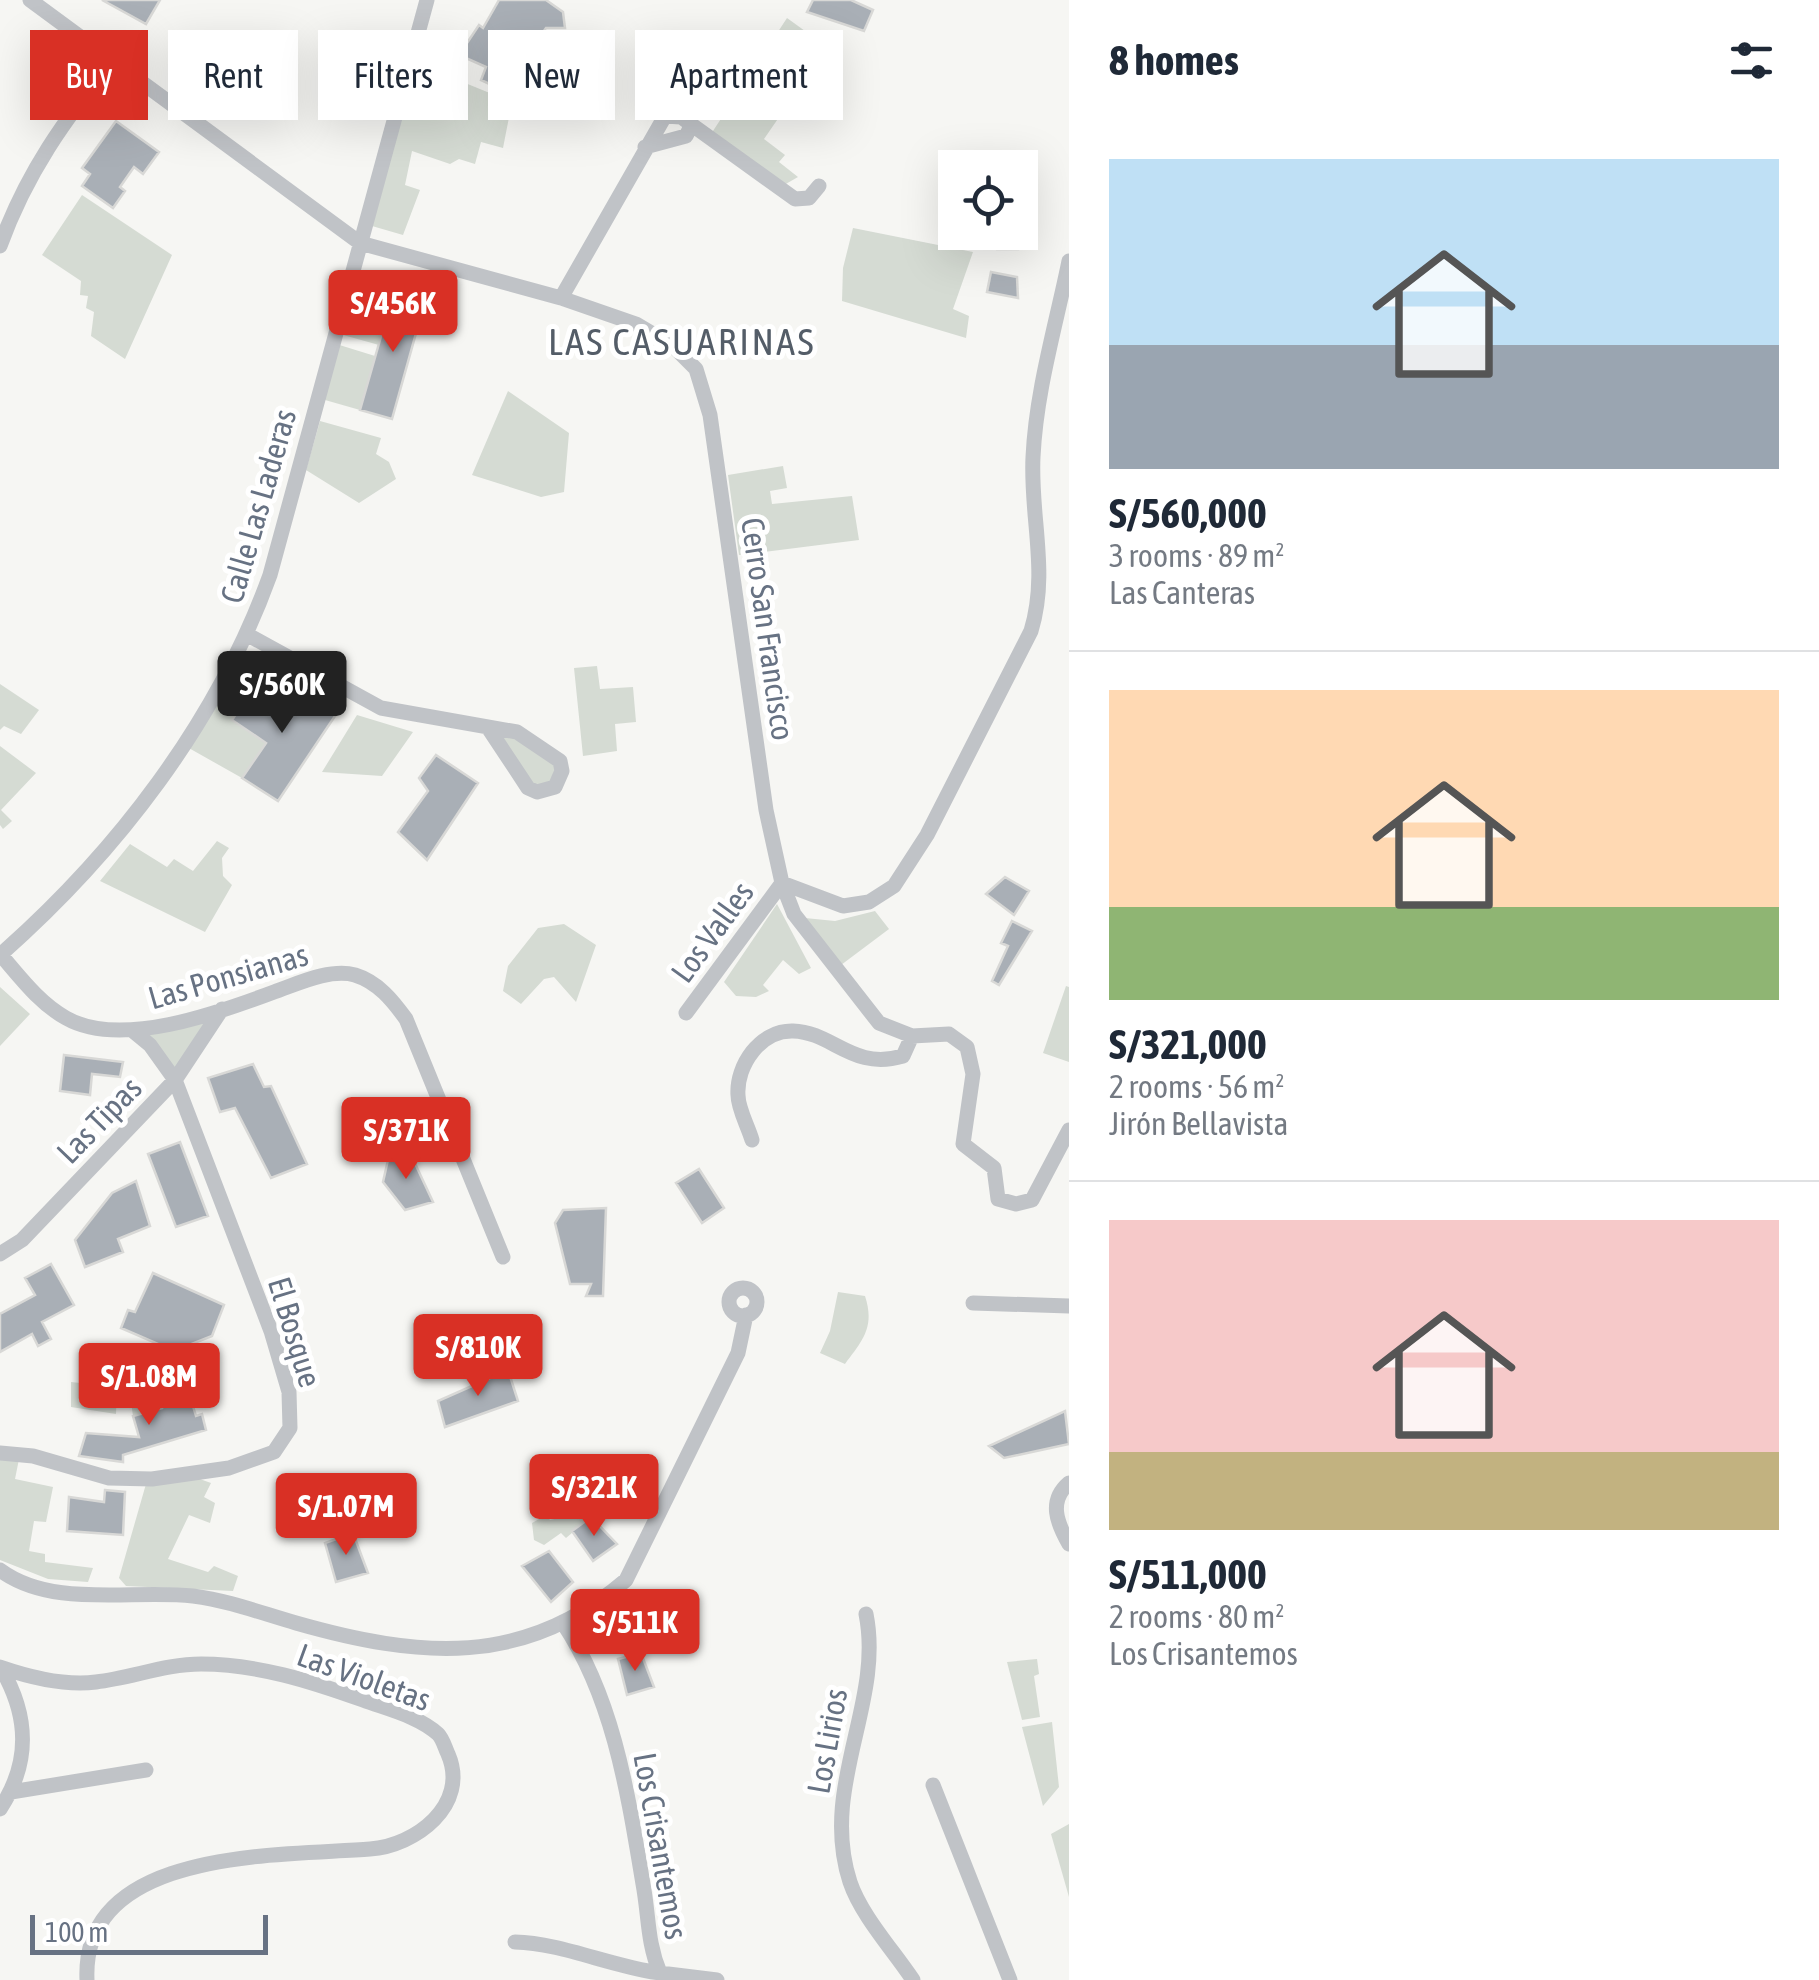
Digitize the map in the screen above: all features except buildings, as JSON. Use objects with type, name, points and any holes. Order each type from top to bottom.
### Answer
[{"type":"street","name":"Cerro San Francisco","points":[[30,0],[72,30]]},
{"type":"street","name":"Calle Las Laderas","points":[[0,954],[64,899],[122,834],[248,635],[270,575],[427,0]]},
{"type":"street","name":"Cerro San Francisco","points":[[148,85],[360,243],[561,298],[636,324],[673,346],[696,369],[710,415],[766,810],[782,884],[794,914],[843,982],[879,1023],[912,1036]]},
{"type":"street","points":[[561,298],[644,146],[665,116],[680,117],[795,199],[808,198],[819,186]]},
{"type":"street","points":[[0,246],[15,205],[64,120]]},
{"type":"street","points":[[644,146],[686,136],[691,126]]},
{"type":"street","points":[[782,884],[844,906],[868,902],[894,886],[926,834],[1032,631],[1042,597],[1032,503],[1033,452],[1069,260]]},
{"type":"street","points":[[248,635],[382,708],[518,732],[554,754],[562,772],[556,786],[537,792],[528,788],[489,729]]},
{"type":"street","name":"Los Valles","points":[[686,1013],[782,884]]},
{"type":"street","name":"Las Ponsianas","points":[[0,954],[37,996],[67,1019],[104,1032],[133,1031],[222,1010],[327,976],[354,974],[389,994],[406,1020],[503,1256]]},
{"type":"street","name":"Las Tipas","points":[[0,1254],[22,1240],[175,1080],[222,1010]]},
{"type":"street","name":"El Bosque","points":[[0,1453],[33,1456],[109,1478],[152,1479],[230,1468],[274,1452],[290,1428],[289,1392],[271,1331],[175,1080],[150,1045],[133,1031]]},
{"type":"street","points":[[752,1140],[738,1096],[742,1067],[760,1042],[792,1031],[880,1063],[903,1056],[912,1036],[949,1034],[966,1047],[973,1074],[963,1144],[994,1168],[998,1198],[1016,1204],[1032,1200],[1069,1130]]},
{"type":"street","points":[[973,1303],[1069,1306]]},
{"type":"street","points":[[0,1570],[12,1578],[53,1590],[224,1600],[375,1641],[448,1650],[509,1645],[596,1606],[626,1580],[738,1352],[746,1316]]},
{"type":"street","points":[[1069,1483],[1056,1504],[1057,1520],[1069,1544]]},
{"type":"street","name":"Los Lirios","points":[[866,1614],[871,1657],[841,1790],[841,1841],[850,1884],[912,1980]]},
{"type":"street","name":"Los Crisantemos","points":[[563,1622],[584,1654],[624,1772],[647,1903],[647,1942],[660,1973],[717,1980]]},
{"type":"street","name":"Las Violetas","points":[[1,1667],[63,1682],[94,1683],[196,1664],[252,1666],[410,1717],[440,1736],[452,1764],[443,1810],[414,1838],[388,1848],[234,1858],[185,1868],[141,1887],[107,1912],[90,1952],[87,1980]]},
{"type":"street","points":[[0,1809],[22,1770],[24,1733],[18,1698],[1,1667]]},
{"type":"street","points":[[11,1792],[146,1770]]},
{"type":"street","points":[[933,1786],[1010,1980]]},
{"type":"street","points":[[514,1942],[549,1945],[604,1964],[660,1973]]},
{"type":"shaded area","points":[[787,18],[804,30],[779,30]]},
{"type":"shaded area","points":[[468,84],[488,92],[488,120],[508,120],[503,148],[481,142],[475,164],[459,159],[450,164],[412,151],[405,185],[420,190],[403,235],[372,226],[401,120],[468,120]]},
{"type":"shaded area","points":[[720,120],[777,120],[764,139],[785,155],[779,162],[798,177],[784,185],[711,134]]},
{"type":"shaded area","points":[[82,195],[172,255],[125,359],[91,336],[94,312],[86,308],[88,296],[80,295],[81,281],[42,255]]},
{"type":"shaded area","points":[[853,228],[938,245],[938,250],[973,252],[953,309],[969,316],[966,338],[842,301],[843,268]]},
{"type":"shaded area","points":[[351,277],[394,291],[379,345],[336,333]]},
{"type":"shaded area","points":[[333,343],[375,356],[360,410],[318,398]]},
{"type":"shaded area","points":[[508,391],[569,433],[564,492],[541,497],[472,475]]},
{"type":"shaded area","points":[[320,421],[381,438],[376,454],[389,462],[396,479],[359,503],[306,470]]},
{"type":"shaded area","points":[[783,466],[787,488],[770,491],[772,504],[852,496],[859,540],[739,555],[728,475]]},
{"type":"shaded area","points":[[247,651],[292,683],[277,705],[252,689],[232,719],[266,743],[242,778],[187,747]]},
{"type":"shaded area","points":[[597,666],[600,689],[633,687],[636,722],[615,724],[617,751],[583,756],[574,668]]},
{"type":"shaded area","points":[[0,684],[39,710],[21,734],[4,726],[0,730]]},
{"type":"shaded area","points":[[357,715],[413,732],[382,776],[322,772]]},
{"type":"shaded area","points":[[489,729],[517,732],[562,771],[537,792]]},
{"type":"shaded area","points":[[0,746],[36,773],[1,810],[12,821],[3,829],[0,825]]},
{"type":"shaded area","points":[[217,841],[229,848],[222,858],[223,876],[232,885],[205,932],[100,881],[130,844],[167,867],[174,859],[193,871]]},
{"type":"shaded area","points":[[777,904],[811,968],[799,974],[783,960],[763,985],[769,991],[756,997],[736,996],[724,982]]},
{"type":"shaded area","points":[[875,911],[889,929],[841,965],[805,918],[835,921]]},
{"type":"shaded area","points":[[564,924],[596,945],[576,1002],[554,977],[544,979],[521,1004],[503,991],[508,966],[538,928]]},
{"type":"shaded area","points":[[1066,986],[1069,987],[1069,1062],[1043,1053]]},
{"type":"shaded area","points":[[0,987],[30,1014],[0,1046]]},
{"type":"shaded area","points":[[222,1009],[175,1080],[133,1031]]},
{"type":"shaded area","points":[[838,1292],[865,1296],[869,1316],[866,1333],[845,1364],[820,1353],[830,1331]]},
{"type":"shaded area","points":[[157,1363],[162,1408],[133,1416],[127,1373]]},
{"type":"shaded area","points":[[71,1382],[117,1387],[116,1414],[71,1407]]},
{"type":"shaded area","points":[[0,1458],[19,1459],[15,1479],[53,1487],[46,1522],[34,1521],[29,1551],[45,1554],[45,1562],[93,1568],[88,1582],[48,1579],[0,1560]]},
{"type":"shaded area","points":[[197,1478],[211,1483],[204,1497],[215,1503],[210,1523],[189,1515],[168,1559],[208,1572],[214,1566],[238,1576],[233,1591],[126,1586],[119,1578],[146,1484]]},
{"type":"shaded area","points":[[564,1502],[591,1517],[566,1538],[561,1533],[544,1545],[534,1540],[532,1523],[546,1515],[550,1520],[559,1518]]},
{"type":"shaded area","points":[[1037,1659],[1039,1674],[1034,1676],[1040,1717],[1022,1720],[1007,1662]]},
{"type":"shaded area","points":[[1052,1722],[1059,1787],[1043,1806],[1022,1727]]},
{"type":"shaded area","points":[[1069,1824],[1069,1897],[1051,1834]]},
{"type":"district","name":"LAS CASUARINAS","points":[[682,341]]}]
